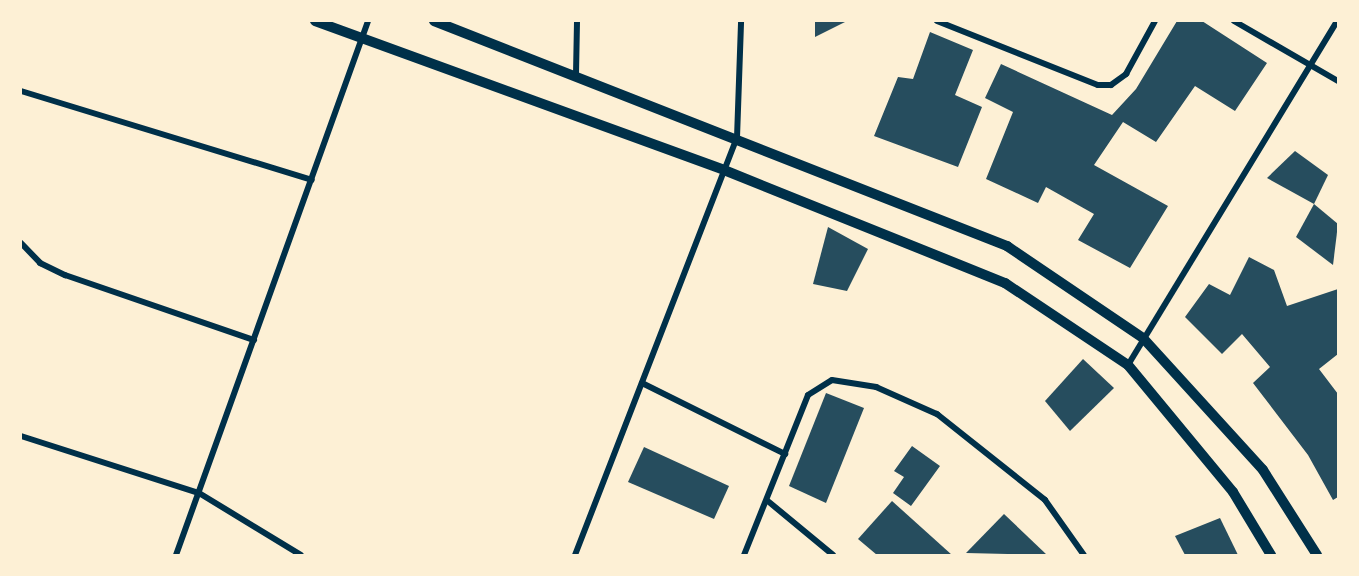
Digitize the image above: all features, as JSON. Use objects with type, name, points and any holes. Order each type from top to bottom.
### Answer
[{"type":"street","points":[[315,21],[724,170],[1005,283],[1128,365],[1233,492],[1271,555]]},
{"type":"street","points":[[176,555],[368,21]]},
{"type":"street","points":[[434,21],[576,74],[1007,246],[1143,338],[1263,470],[1317,555]]},
{"type":"street","points":[[576,74],[577,21]]},
{"type":"street","points":[[575,555],[737,138],[741,21]]},
{"type":"street","points":[[936,21],[1098,85],[1111,85],[1126,74],[1155,21]]},
{"type":"street","points":[[1234,21],[1311,63],[1338,81]]},
{"type":"street","points":[[1128,365],[1336,21]]},
{"type":"street","points":[[21,91],[312,180]]},
{"type":"street","points":[[21,243],[40,263],[65,275],[254,340]]},
{"type":"street","points":[[744,555],[769,502],[808,395],[818,386],[832,380],[876,387],[937,414],[1045,500],[1084,555]]},
{"type":"street","points":[[642,383],[785,454]]},
{"type":"street","points":[[21,436],[199,493],[301,555]]},
{"type":"street","points":[[769,502],[833,555]]},
{"type":"building","points":[[815,21],[847,21],[815,37]]},
{"type":"building","points":[[1177,21],[1202,21],[1267,63],[1235,111],[1195,86],[1156,142],[1123,122],[1094,165],[1168,206],[1130,268],[1078,240],[1094,214],[1046,187],[1038,203],[986,179],[1013,112],[985,98],[1001,64],[1112,115],[1136,89]]},
{"type":"building","points":[[930,32],[973,50],[955,95],[982,107],[958,167],[874,136],[898,77],[913,79]]},
{"type":"building","points":[[1295,151],[1328,175],[1314,204],[1267,178]]},
{"type":"building","points":[[1314,204],[1338,224],[1333,265],[1296,237]]},
{"type":"building","points":[[828,227],[868,249],[847,291],[813,284]]},
{"type":"building","points":[[1249,257],[1274,270],[1287,306],[1338,289],[1338,354],[1319,369],[1338,394],[1338,497],[1333,500],[1308,455],[1253,383],[1270,367],[1242,334],[1222,354],[1185,317],[1209,284],[1230,295]]},
{"type":"building","points":[[1083,359],[1114,388],[1070,431],[1045,401]]},
{"type":"building","points":[[826,393],[864,408],[826,503],[789,486]]},
{"type":"building","points":[[912,446],[940,466],[911,506],[893,493],[904,477],[894,471]]},
{"type":"building","points":[[644,447],[729,486],[714,519],[628,482]]},
{"type":"building","points":[[892,501],[952,555],[877,555],[858,539]]},
{"type":"building","points":[[1004,514],[1047,555],[966,553]]},
{"type":"building","points":[[1220,518],[1238,555],[1185,555],[1175,536]]}]
